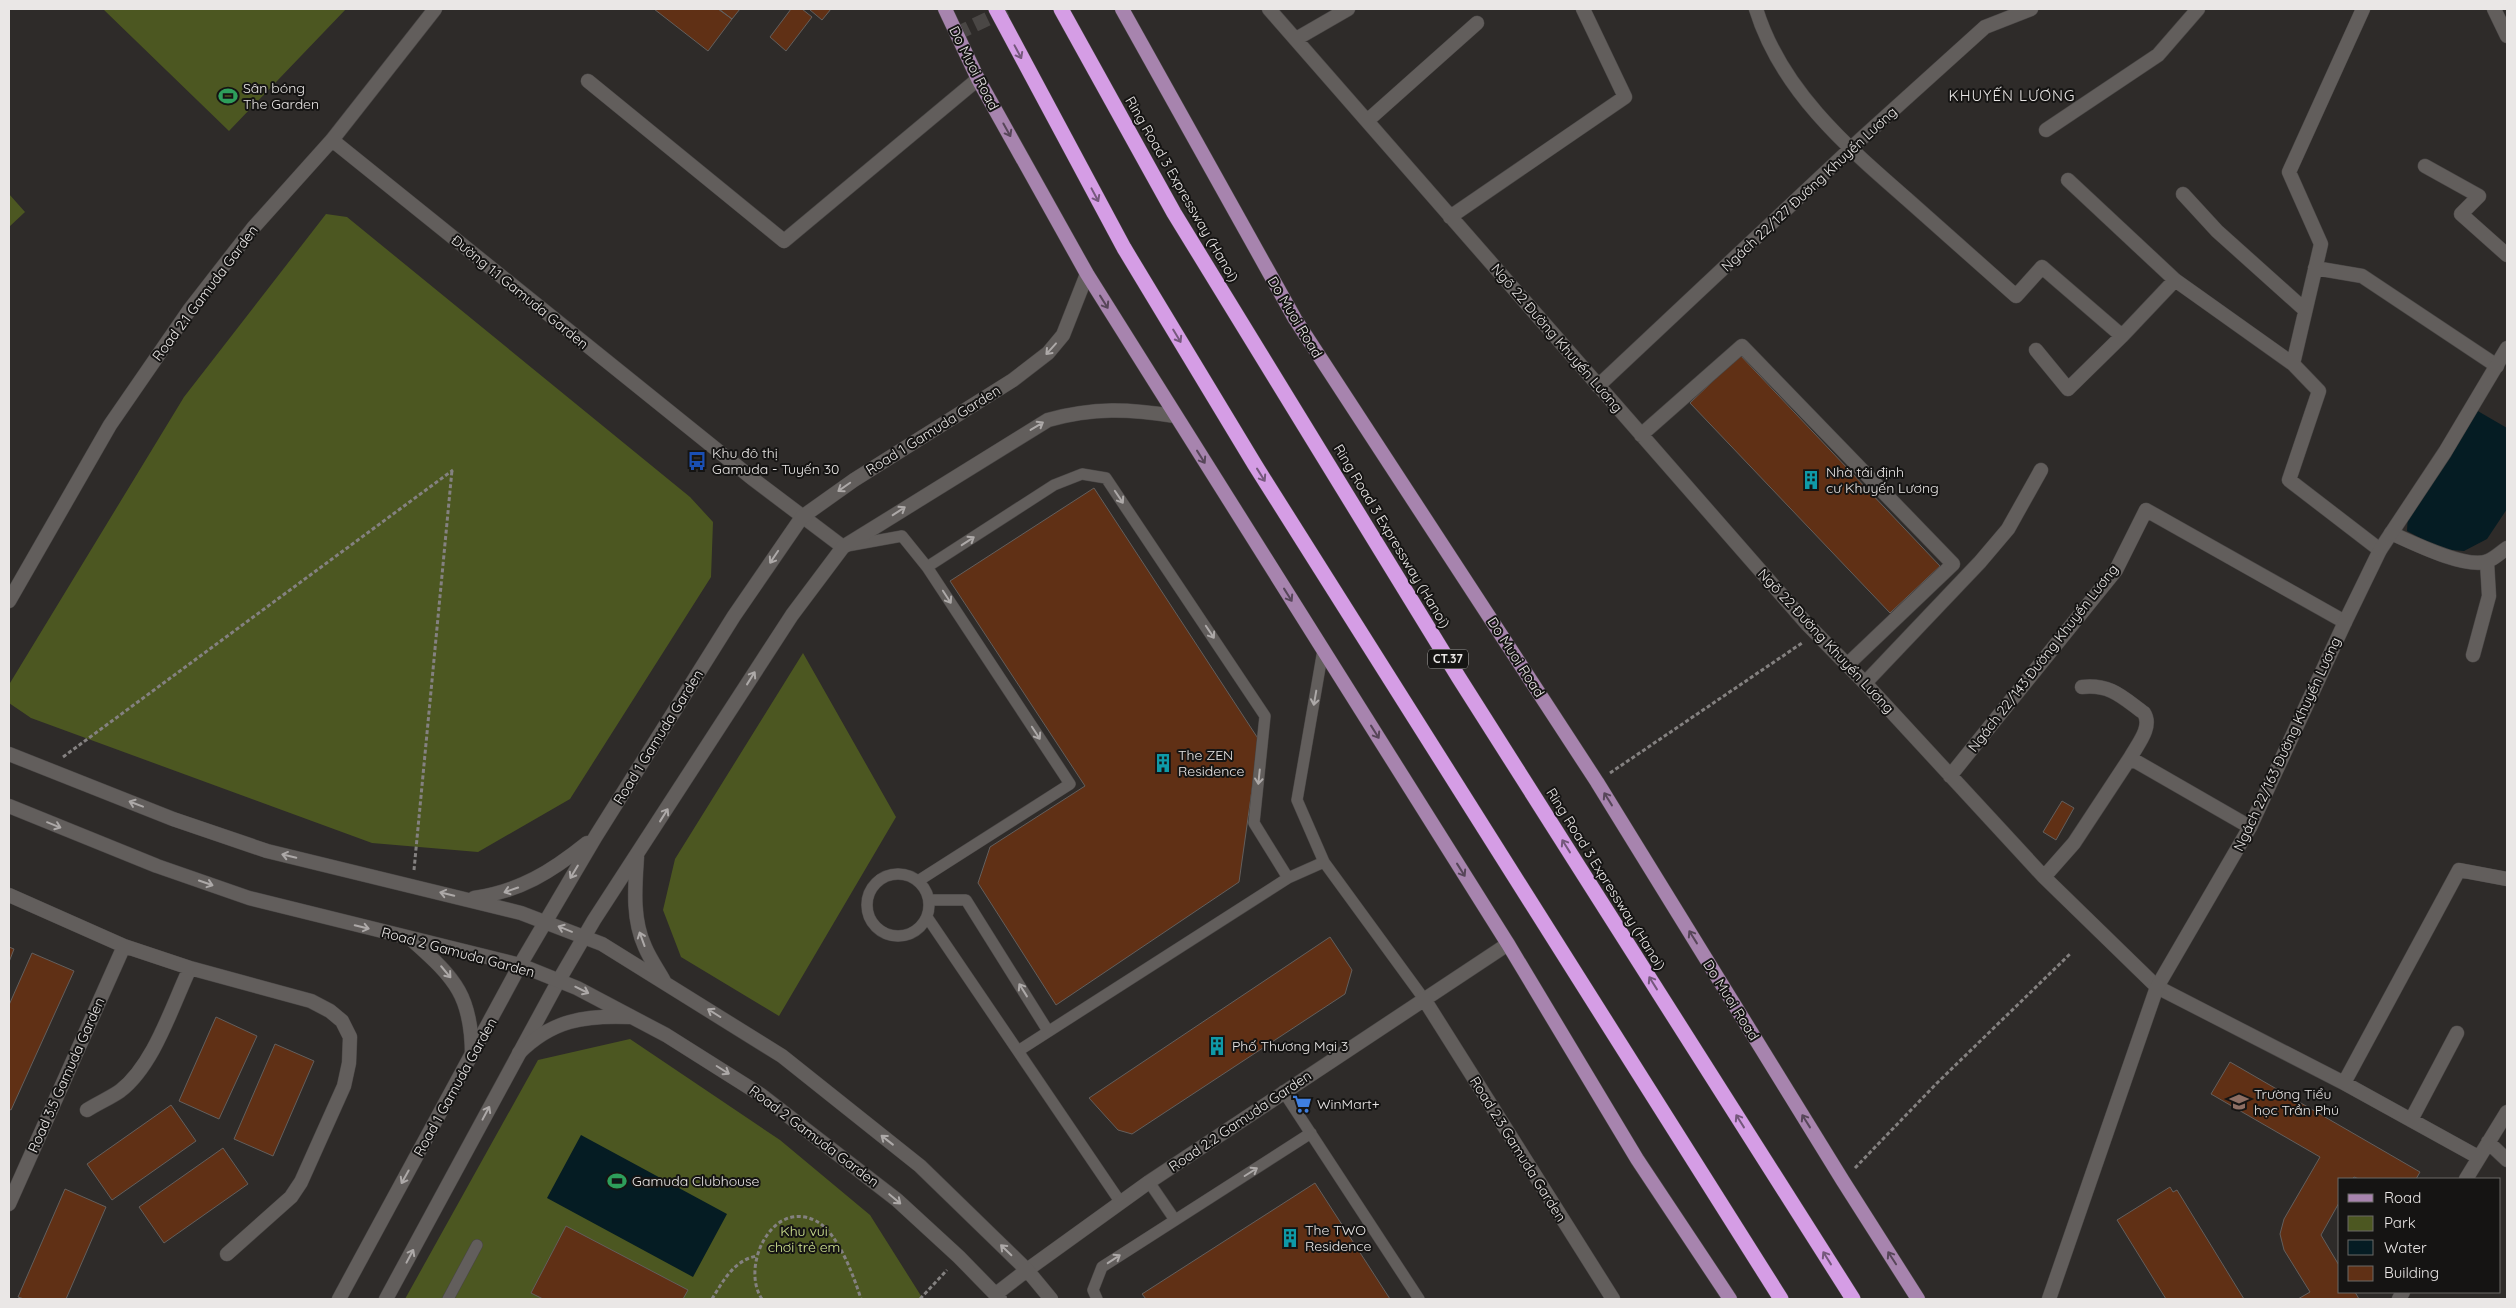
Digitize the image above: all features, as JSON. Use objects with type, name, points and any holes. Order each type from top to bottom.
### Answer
[{"type":"highway","points":[[996,9],[1124,248],[1250,456],[1781,1299]]},
{"type":"highway","name":"Ring Road 3 Expressway (Hanoi)","points":[[1061,9],[1174,212],[1458,678],[1852,1299]]},
{"type":"main road","name":"Do Muoi Road","points":[[945,9],[978,79],[1087,274],[1508,944],[1636,1159],[1730,1299]]},
{"type":"main road","name":"Do Muoi Road","points":[[1122,9],[1295,319],[1598,782],[1843,1181],[1918,1299]]},
{"type":"street","name":"Road 2.1 Gamuda Garden","points":[[9,601],[110,425],[184,317],[253,228],[332,140],[435,9]]},
{"type":"street","name":"Ngõ 22 Đường Khuyến Lương","points":[[1269,9],[1816,633],[1865,683],[2044,877],[2158,987],[2344,1083],[2478,1157]]},
{"type":"street","points":[[1296,39],[1348,9]]},
{"type":"street","points":[[1450,217],[1625,97],[1583,9]]},
{"type":"street","points":[[1756,9],[1781,63],[1808,105],[1850,149],[2016,296],[2042,267],[2122,336]]},
{"type":"street","name":"Ngách 22/127 Đường Khuyến Lương","points":[[1598,386],[1850,149],[1985,27],[2031,9]]},
{"type":"street","points":[[2046,130],[2158,55],[2198,9]]},
{"type":"street","points":[[2293,364],[2320,244],[2289,172],[2361,9]]},
{"type":"street","points":[[2494,9],[2507,36]]},
{"type":"street","points":[[1367,121],[1477,23]]},
{"type":"street","points":[[588,81],[784,241],[978,79]]},
{"type":"street","name":"Đường 1.1 Gamuda Garden","points":[[332,140],[708,443],[843,547]]},
{"type":"street","points":[[2425,166],[2479,196],[2460,214],[2507,255]]},
{"type":"street","points":[[2068,180],[2176,280],[2293,364],[2319,391],[2289,480],[2380,550]]},
{"type":"street","points":[[2183,194],[2217,231],[2306,310]]},
{"type":"street","points":[[2315,268],[2362,276],[2497,366]]},
{"type":"street","name":"Road 1 Gamuda Garden","points":[[339,1299],[545,921],[734,616],[802,517],[854,480],[1013,380],[1048,353],[1063,335],[1087,274]]},
{"type":"street","points":[[2036,350],[2068,389],[2176,280]]},
{"type":"street","points":[[1641,435],[1742,346],[1952,564],[1847,664]]},
{"type":"street","name":"Ngách 22/163 Đường Khuyến Lương","points":[[2049,1299],[2158,987],[2250,827],[2380,550],[2445,452],[2507,348]]},
{"type":"street","points":[[386,1299],[584,937],[792,615],[843,547],[1048,420],[1073,412],[1097,409],[1139,411],[1175,416]]},
{"type":"street","points":[[1865,683],[1980,562],[2008,529],[2041,470]]},
{"type":"street","name":"Ngách 22/143 Đường Khuyến Lương","points":[[1950,776],[2116,570],[2146,510],[2345,622]]},
{"type":"street","points":[[2391,533],[2456,559],[2479,563],[2500,556]]},
{"type":"street","points":[[2473,655],[2500,556]]},
{"type":"street","points":[[2044,877],[2074,843],[2130,758],[2147,727],[2148,718],[2144,713],[2110,688],[2082,687]]},
{"type":"street","points":[[9,754],[46,770],[267,851],[468,899],[545,921],[602,944],[782,1056],[905,1154],[1027,1270],[1050,1299]]},
{"type":"street","points":[[2130,758],[2250,827]]},
{"type":"street","name":"Road 2 Gamuda Garden","points":[[9,806],[157,866],[249,898],[520,965],[559,980],[637,1018],[762,1095],[897,1200],[960,1257],[998,1297]]},
{"type":"street","points":[[468,899],[514,890],[552,870],[596,836]]},
{"type":"street","points":[[637,856],[635,897],[637,926],[644,946],[665,982]]},
{"type":"street","points":[[2344,1083],[2458,870],[2507,879]]},
{"type":"street","points":[[9,895],[124,946],[190,968],[311,1001],[330,1011],[342,1021],[350,1037],[350,1063],[344,1086],[301,1182],[291,1196],[227,1254]]},
{"type":"street","points":[[411,939],[446,971],[459,990],[472,1029],[472,1056]]},
{"type":"street","name":"Road 2.2 Gamuda Garden","points":[[998,1297],[1027,1270],[1149,1182],[1283,1091],[1508,944]]},
{"type":"street","name":"Road 3.5 Gamuda Garden","points":[[9,1204],[124,946]]},
{"type":"street","points":[[87,1110],[120,1091],[149,1057],[190,968]]},
{"type":"street","name":"Road 2.3 Gamuda Garden","points":[[1424,999],[1613,1299]]},
{"type":"street","points":[[519,1053],[535,1037],[569,1022],[609,1016],[637,1018]]},
{"type":"street","points":[[2411,1120],[2457,1033]]},
{"type":"street","points":[[2467,1178],[2507,1112]]},
{"type":"street","points":[[2488,1142],[2507,1160]]},
{"type":"lane","points":[[927,567],[1054,485],[1082,474],[1106,478],[1265,716],[1254,823],[1288,878]]},
{"type":"lane","points":[[843,547],[902,536],[927,567],[1070,784],[918,881]]},
{"type":"lane","points":[[1323,650],[1298,800],[1324,862],[1424,999]]},
{"type":"lane","points":[[1018,1051],[1288,878],[1324,862]]},
{"type":"lane","points":[[896,874],[908,875],[918,881],[926,889],[929,900],[928,917],[921,927],[911,934],[899,936],[887,934],[877,928],[870,918],[867,907],[869,895],[875,884],[884,877],[896,874]]},
{"type":"lane","points":[[929,900],[966,900],[1048,1031]]},
{"type":"lane","points":[[928,917],[1121,1203]]},
{"type":"lane","points":[[1283,1091],[1419,1299]]},
{"type":"lane","points":[[1097,1299],[1093,1290],[1102,1267],[1311,1133]]},
{"type":"lane","points":[[1149,1182],[1175,1220]]},
{"type":"lane","points":[[448,1299],[477,1245]]},
{"type":"path","points":[[46,770],[452,470],[413,885]]},
{"type":"path","points":[[1598,782],[1816,633]]},
{"type":"path","points":[[1843,1181],[1936,1084],[2071,953]]},
{"type":"path","points":[[762,1299],[756,1290],[758,1249],[780,1220],[794,1216],[817,1221],[838,1243],[854,1278],[860,1299]]},
{"type":"path","points":[[712,1299],[729,1272],[749,1258],[757,1256]]},
{"type":"path","points":[[920,1299],[960,1257]]},
{"type":"green space","name":"Sân bóng The Garden","points":[[103,9],[346,9],[229,131]]},
{"type":"green space","points":[[9,194],[25,212],[9,227]]},
{"type":"green space","points":[[326,214],[347,217],[690,497],[713,522],[711,577],[570,799],[478,852],[372,843],[31,718],[9,703],[10,683],[184,397]]},
{"type":"green space","points":[[803,653],[896,817],[779,1016],[681,957],[663,910],[675,859]]},
{"type":"green space","name":"Gamuda Clubhouse","points":[[630,1039],[780,1140],[870,1215],[923,1299],[405,1299],[538,1060]]},
{"type":"water","points":[[2476,410],[2507,428],[2507,509],[2487,539],[2464,551],[2441,549],[2407,531],[2408,514]]},
{"type":"water","points":[[581,1135],[727,1214],[693,1277],[547,1198]]},
{"type":"building","points":[[654,9],[718,9],[732,19],[708,51]]},
{"type":"building","points":[[719,9],[740,9],[732,19]]},
{"type":"building","points":[[791,9],[802,9],[812,17],[786,51],[770,37]]},
{"type":"building","points":[[831,9],[822,20],[810,10]]},
{"type":"building","name":"Nhà tái định cư Khuyến Lương","points":[[1740,355],[1940,566],[1890,613],[1690,403]]},
{"type":"building","name":"The ZEN Residence","points":[[1094,488],[1259,740],[1239,882],[1056,1005],[978,883],[990,847],[1085,786],[950,581]]},
{"type":"building","points":[[2062,801],[2074,808],[2056,840],[2043,832]]},
{"type":"building","name":"Phố Thương Mại 3","points":[[1330,937],[1352,970],[1345,994],[1132,1134],[1118,1130],[1089,1098]]},
{"type":"building","points":[[9,947],[14,949],[9,962]]},
{"type":"building","points":[[32,953],[74,971],[11,1110],[9,1109],[9,1005]]},
{"type":"building","points":[[216,1017],[257,1036],[219,1119],[179,1101]]},
{"type":"building","points":[[275,1044],[314,1061],[273,1156],[234,1139]]},
{"type":"building","points":[[2230,1062],[2420,1172],[2417,1178],[2338,1178],[2338,1205],[2321,1235],[2338,1264],[2338,1293],[2356,1293],[2359,1299],[2298,1299],[2310,1292],[2284,1250],[2280,1234],[2284,1219],[2320,1157],[2211,1094]]},
{"type":"building","points":[[171,1105],[196,1141],[112,1200],[87,1164]]},
{"type":"building","points":[[223,1148],[248,1184],[164,1243],[139,1207]]},
{"type":"building","name":"The TWO Residence","points":[[1315,1183],[1390,1299],[1146,1299],[1142,1294]]},
{"type":"building","points":[[2170,1187],[2173,1192],[2177,1190],[2244,1299],[2166,1299],[2117,1220]]},
{"type":"building","points":[[65,1189],[106,1207],[66,1299],[24,1299],[18,1297]]},
{"type":"building","points":[[566,1226],[688,1290],[683,1299],[543,1299],[531,1293]]},
{"type":"tunnel","points":[[956,34],[1008,9]]},
{"type":"place","name":"Sân bóng The Garden","points":[[228,96]]},
{"type":"place","name":"Khu đô thị Gamuda - Tuyến 30","points":[[697,461]]},
{"type":"place","name":"Nhà tái định cư Khuyến Lương","points":[[1811,480]]},
{"type":"place","name":"The ZEN Residence","points":[[1163,763]]},
{"type":"place","name":"Phố Thương Mại 3","points":[[1217,1046]]},
{"type":"place","name":"Trường Tiểu học Trần Phú","points":[[2239,1102]]},
{"type":"place","name":"WinMart+","points":[[1302,1104]]},
{"type":"place","name":"Gamuda Clubhouse","points":[[617,1181]]},
{"type":"place","name":"The TWO Residence","points":[[1290,1238]]},
{"type":"district","name":"KHUYẾN LƯƠNG","points":[[2012,96]]},
{"type":"park label","name":"Khu vui chơi trẻ em","points":[[804,1240]]}]
